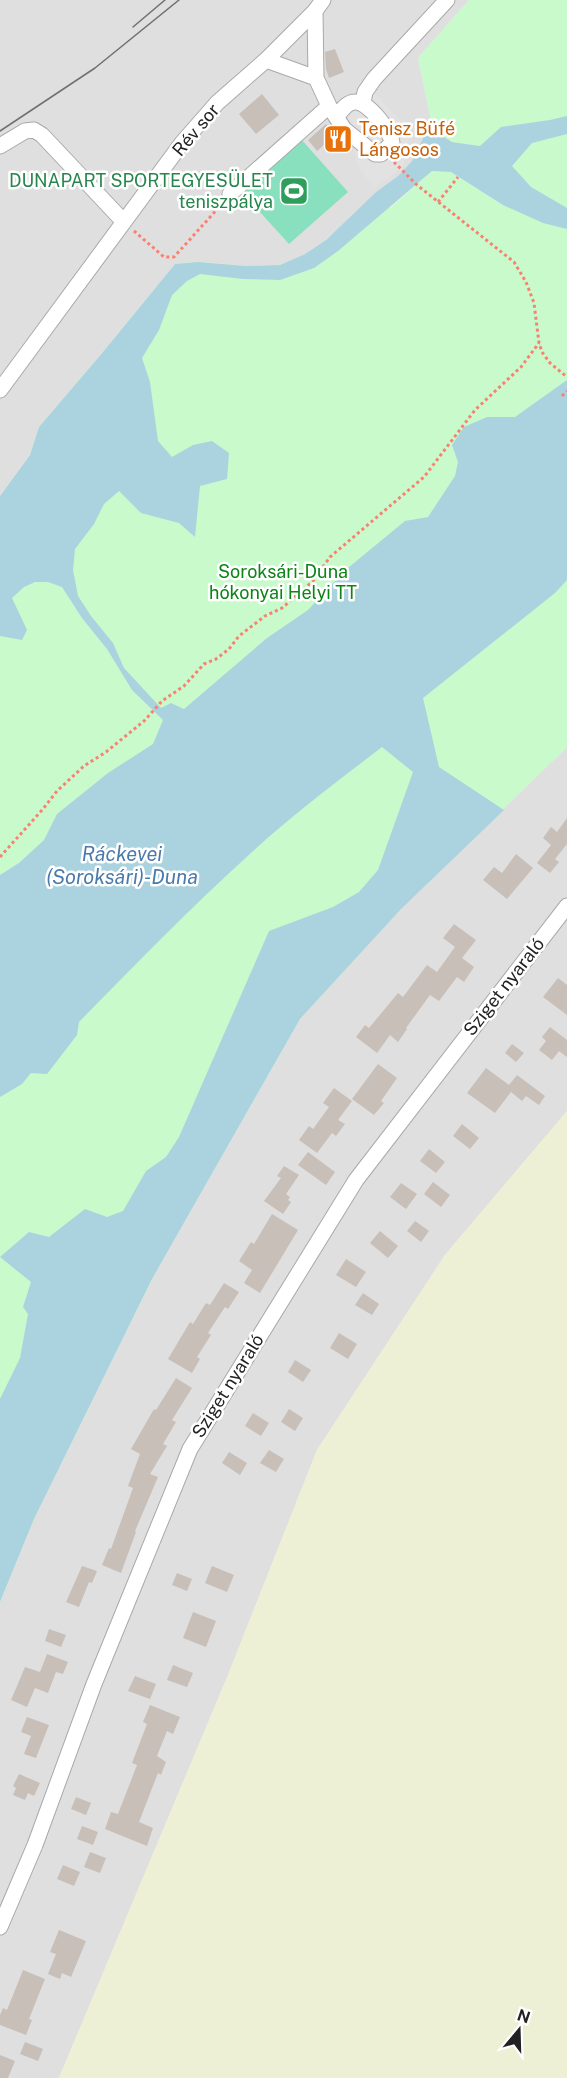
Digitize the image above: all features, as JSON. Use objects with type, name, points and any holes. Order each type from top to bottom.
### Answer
[{"type":"street","points":[[363,103],[365,92],[374,80],[447,0]]},
{"type":"street","points":[[230,194],[333,111],[357,101],[363,103],[385,126],[392,136],[392,143],[381,154],[375,154],[344,129],[333,111],[316,78],[319,6]]},
{"type":"street","name":"Rév sor","points":[[0,390],[182,143],[217,103],[266,60],[319,6]]},
{"type":"street","points":[[266,60],[316,78]]},
{"type":"street","points":[[0,146],[25,131],[34,130],[42,135],[124,222]]},
{"type":"street","name":"Sziget nyaraló","points":[[0,1927],[35,1845],[99,1673],[190,1449],[356,1180],[567,906]]},
{"type":"path","points":[[400,169],[514,262],[534,303],[542,352],[550,363],[567,377]]},
{"type":"path","points":[[438,202],[458,177]]},
{"type":"path","points":[[124,222],[164,257],[174,257],[230,194]]},
{"type":"path","points":[[0,857],[74,774],[144,721],[159,704],[184,686],[204,664],[216,659],[229,649],[239,636],[265,616],[282,608],[313,580],[330,557],[424,477],[475,410],[521,367],[539,343]]},
{"type":"path","points":[[562,396],[567,391]]},
{"type":"shaded area","points":[[0,0],[469,0],[418,58],[433,130],[423,138],[412,161],[398,176],[376,192],[326,240],[305,254],[280,265],[175,264],[39,427],[30,455],[0,496]]},
{"type":"shaded area","points":[[365,84],[410,130],[403,166],[374,189],[358,166],[354,149],[328,118]]},
{"type":"shaded area","points":[[567,747],[567,1111],[445,1255],[317,1450],[228,1675],[59,2078],[0,2078],[0,1602],[34,1519],[152,1279],[300,1019],[401,908]]},
{"type":"green space","name":"Soroksári-Duna hókonyai Helyi TT","points":[[469,0],[567,0],[567,747],[401,908],[300,1019],[152,1279],[34,1519],[0,1602],[0,496],[30,455],[39,427],[175,264],[208,262],[261,267],[295,259],[321,244],[376,192],[390,208],[432,171],[451,172],[502,204],[480,146],[452,142],[433,130],[418,58]]},
{"type":"green space","name":"DUNAPART SPORTEGYESÜLET teniszpálya","points":[[301,139],[348,192],[289,244],[240,190]]},
{"type":"green space","points":[[567,1111],[567,2078],[59,2078],[228,1675],[317,1450],[445,1255]]},
{"type":"water","name":"Ráckevei (Soroksári)-Duna","points":[[567,116],[567,134],[532,143],[512,166],[531,187],[567,208],[567,229],[543,223],[503,205],[451,172],[432,171],[338,251],[314,268],[280,280],[200,274],[187,281],[172,295],[159,330],[142,358],[150,382],[158,441],[172,457],[193,445],[212,441],[229,453],[227,479],[200,486],[195,537],[179,523],[141,513],[119,491],[104,504],[94,524],[75,549],[73,570],[78,596],[113,643],[124,668],[161,708],[171,703],[184,709],[267,638],[308,610],[343,572],[405,521],[428,517],[455,476],[458,462],[452,445],[464,427],[487,417],[515,417],[567,380],[567,580],[555,593],[423,698],[439,767],[504,810],[401,909],[300,1019],[152,1279],[34,1519],[0,1602],[0,1399],[20,1358],[28,1314],[23,1307],[31,1282],[0,1257],[29,1232],[49,1237],[85,1209],[107,1217],[123,1211],[146,1171],[166,1157],[179,1137],[269,931],[333,907],[359,892],[378,870],[413,772],[382,747],[315,798],[207,894],[79,1022],[77,1035],[47,1074],[31,1073],[22,1084],[0,1097],[0,875],[19,863],[44,840],[57,814],[108,773],[153,744],[163,720],[132,690],[107,649],[82,618],[62,587],[48,582],[35,582],[24,587],[12,598],[27,630],[22,640],[0,636],[0,496],[30,455],[39,427],[175,264],[198,262],[245,266],[280,265],[305,254],[326,240],[376,192],[398,176],[412,161],[423,138],[433,130],[452,142],[480,146],[501,127]]},
{"type":"building","points":[[335,49],[344,72],[329,78],[325,52]]},
{"type":"building","points":[[262,94],[279,115],[256,134],[239,114]]},
{"type":"building","points":[[326,124],[336,134],[317,151],[308,140]]},
{"type":"building","points":[[567,818],[567,844],[555,859],[559,862],[550,873],[537,863],[551,845],[543,838],[551,827],[557,832]]},
{"type":"building","points":[[516,854],[533,868],[507,899],[483,880],[494,867],[502,873]]},
{"type":"building","points":[[454,924],[476,940],[462,958],[474,967],[464,982],[457,977],[439,1001],[430,995],[398,1042],[390,1035],[377,1053],[356,1037],[365,1025],[369,1028],[398,993],[403,997],[427,965],[437,972],[455,947],[443,938]]},
{"type":"building","points":[[558,978],[567,985],[567,1015],[543,997]]},
{"type":"building","points":[[550,1027],[567,1040],[567,1057],[559,1051],[552,1060],[539,1050],[546,1041],[542,1037]]},
{"type":"building","points":[[512,1044],[524,1053],[516,1062],[505,1053]]},
{"type":"building","points":[[378,1064],[397,1078],[381,1101],[384,1103],[374,1115],[352,1099]]},
{"type":"building","points":[[486,1068],[509,1085],[517,1075],[545,1096],[539,1105],[526,1096],[522,1101],[511,1092],[495,1113],[467,1093]]},
{"type":"building","points":[[334,1088],[352,1101],[338,1120],[345,1124],[336,1136],[332,1133],[317,1153],[299,1140],[309,1126],[313,1129],[329,1107],[323,1103]]},
{"type":"building","points":[[462,1124],[479,1138],[470,1149],[453,1136]]},
{"type":"building","points":[[429,1149],[445,1162],[436,1173],[420,1161]]},
{"type":"building","points":[[308,1152],[335,1172],[326,1185],[298,1165]]},
{"type":"building","points":[[284,1166],[299,1175],[286,1194],[290,1197],[288,1200],[291,1202],[283,1214],[264,1201],[281,1178],[277,1176]]},
{"type":"building","points":[[433,1182],[450,1195],[441,1207],[424,1194]]},
{"type":"building","points":[[401,1183],[417,1194],[406,1209],[390,1197]]},
{"type":"building","points":[[272,1214],[298,1230],[260,1293],[244,1283],[252,1270],[239,1261],[251,1242],[254,1244]]},
{"type":"building","points":[[415,1221],[429,1231],[421,1242],[407,1231]]},
{"type":"building","points":[[380,1231],[398,1246],[388,1258],[370,1243]]},
{"type":"building","points":[[346,1259],[366,1272],[356,1287],[336,1275]]},
{"type":"building","points":[[224,1283],[239,1292],[228,1309],[225,1307],[208,1333],[211,1335],[197,1357],[200,1359],[192,1373],[168,1359],[190,1322],[193,1324],[206,1303],[210,1305]]},
{"type":"building","points":[[363,1293],[379,1304],[372,1315],[355,1305]]},
{"type":"building","points":[[339,1333],[357,1344],[348,1359],[330,1348]]},
{"type":"building","points":[[295,1360],[311,1370],[303,1382],[288,1372]]},
{"type":"building","points":[[176,1378],[192,1388],[172,1420],[176,1422],[163,1444],[167,1446],[150,1474],[158,1477],[135,1531],[121,1573],[102,1565],[109,1548],[111,1549],[133,1488],[128,1486],[140,1454],[131,1449],[154,1409],[156,1410]]},
{"type":"building","points":[[289,1409],[303,1418],[295,1431],[281,1422]]},
{"type":"building","points":[[253,1413],[269,1423],[261,1436],[245,1426]]},
{"type":"building","points":[[269,1450],[284,1459],[276,1472],[260,1463]]},
{"type":"building","points":[[229,1452],[247,1463],[240,1475],[222,1463]]},
{"type":"building","points":[[82,1566],[97,1571],[92,1583],[89,1582],[79,1607],[66,1602]]},
{"type":"building","points":[[212,1566],[234,1575],[227,1592],[205,1583]]},
{"type":"building","points":[[177,1573],[192,1579],[187,1591],[172,1585]]},
{"type":"building","points":[[193,1612],[216,1621],[206,1647],[183,1638]]},
{"type":"building","points":[[49,1629],[66,1635],[61,1647],[45,1641]]},
{"type":"building","points":[[47,1654],[68,1662],[63,1674],[56,1672],[48,1693],[35,1688],[27,1707],[11,1700],[25,1667],[40,1672]]},
{"type":"building","points":[[173,1665],[193,1673],[187,1687],[167,1680]]},
{"type":"building","points":[[135,1676],[156,1684],[150,1699],[128,1691]]},
{"type":"building","points":[[150,1705],[180,1717],[173,1734],[167,1731],[157,1756],[166,1762],[161,1775],[158,1773],[139,1822],[153,1828],[147,1846],[105,1829],[111,1812],[118,1814],[137,1765],[132,1763],[147,1724],[143,1722]]},
{"type":"building","points":[[27,1717],[49,1725],[36,1758],[24,1754],[31,1736],[21,1732]]},
{"type":"building","points":[[19,1774],[40,1783],[34,1796],[28,1793],[25,1800],[13,1795],[16,1788],[13,1786]]},
{"type":"building","points":[[76,1797],[91,1803],[86,1815],[71,1809]]},
{"type":"building","points":[[82,1826],[98,1832],[93,1845],[77,1839]]},
{"type":"building","points":[[90,1852],[106,1858],[100,1873],[84,1867]]},
{"type":"building","points":[[63,1865],[80,1872],[74,1886],[57,1879]]},
{"type":"building","points":[[59,1930],[86,1941],[71,1977],[62,1973],[60,1979],[48,1974],[56,1954],[50,1952]]},
{"type":"building","points":[[23,1970],[45,1979],[29,2019],[32,2020],[26,2035],[0,2025],[0,2015],[3,2008],[7,2010]]},
{"type":"building","points":[[25,2042],[43,2049],[38,2061],[20,2054]]},
{"type":"building","points":[[0,2055],[15,2061],[8,2078],[0,2078]]},
{"type":"tram line","points":[[133,27],[165,0]]},
{"type":"tram line","points":[[0,131],[95,68],[179,0]]},
{"type":"place","name":"Tenisz Büfé Lángosos","points":[[338,139]]},
{"type":"place","name":"DUNAPART SPORTEGYESÜLET teniszpálya","points":[[294,191]]}]
